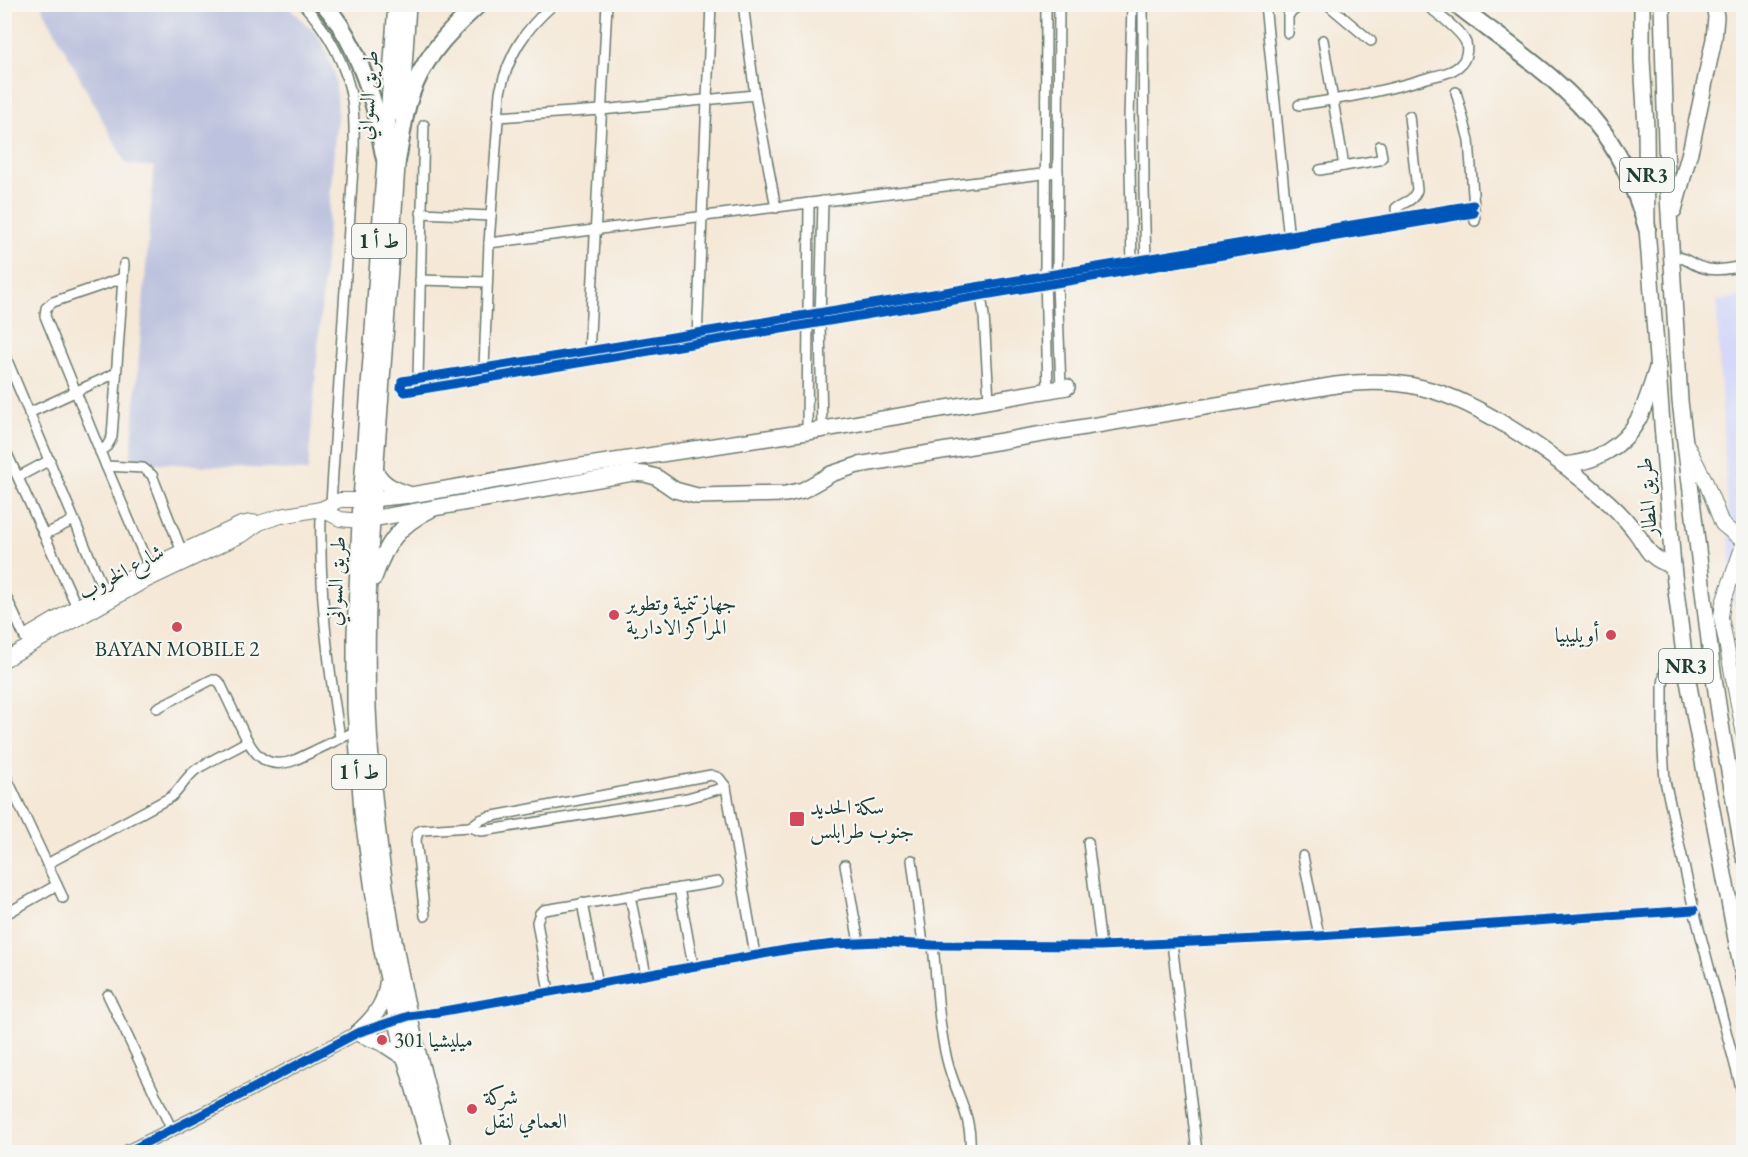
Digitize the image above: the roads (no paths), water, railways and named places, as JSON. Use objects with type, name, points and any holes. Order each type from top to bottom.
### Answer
[{"type":"highway","points":[[324,4],[351,44],[391,160]]},
{"type":"highway","points":[[391,160],[408,102],[419,75],[439,43],[479,4]]},
{"type":"highway","points":[[1456,4],[1569,93],[1603,132],[1633,186],[1647,228]]},
{"type":"main road","name":"طريق السواني","points":[[367,500],[375,470],[391,160],[396,4]]},
{"type":"main road","name":"طريق السواني","points":[[408,4],[391,160],[366,520],[355,634],[356,731],[364,755],[375,810],[403,1018],[405,1058],[432,1152]]},
{"type":"main road","name":"طريق المطار","points":[[1642,4],[1641,60],[1646,127],[1647,228],[1673,567],[1685,663],[1743,982]]},
{"type":"main road","name":"طريق المطار","points":[[1662,4],[1667,178],[1677,375],[1712,665],[1743,857]]},
{"type":"main road","points":[[1671,224],[1691,148],[1714,39],[1716,17],[1714,4]]},
{"type":"main road","points":[[1563,465],[1580,463],[1597,457],[1628,435],[1640,417],[1658,365]]},
{"type":"main road","points":[[326,506],[328,514],[340,519],[366,520],[639,473],[656,477],[675,490],[697,496],[792,493],[810,487],[831,474],[858,465],[1358,382],[1402,384],[1446,395],[1466,403],[1530,441],[1563,465],[1610,504],[1650,553],[1673,567]]},
{"type":"main road","points":[[367,500],[814,431],[1059,389]]},
{"type":"main road","points":[[1685,442],[1705,480],[1722,524],[1743,542],[1723,603],[1721,617],[1743,735]]},
{"type":"main road","points":[[562,469],[563,485]]},
{"type":"main road","points":[[375,470],[388,486],[411,495]]},
{"type":"main road","name":"شارع الخروب","points":[[4,650],[104,591],[248,531],[259,523],[344,500],[367,500]]},
{"type":"main road","points":[[369,595],[380,561],[396,534],[408,523],[432,509]]},
{"type":"main road","name":"طريق السواني","points":[[366,520],[369,595],[368,678],[362,812],[369,870],[388,978],[403,1018],[445,1152]]},
{"type":"main road","name":"شارع الخروب","points":[[4,660],[182,552],[246,522],[259,523]]},
{"type":"main road","points":[[388,978],[386,992],[375,1015],[357,1033],[382,1043],[405,1058]]},
{"type":"street","points":[[303,4],[319,22],[336,50],[347,78],[352,102],[354,152],[320,556],[328,665],[340,737]]},
{"type":"street","points":[[484,368],[489,243],[500,92],[513,52],[525,33],[554,4]]},
{"type":"street","points":[[589,355],[607,4]]},
{"type":"street","points":[[697,337],[711,4]]},
{"type":"street","points":[[743,4],[755,95],[776,208]]},
{"type":"street","points":[[1046,4],[1045,280],[1059,389]]},
{"type":"street","points":[[1059,4],[1057,278],[1059,389]]},
{"type":"street","points":[[1132,4],[1129,119],[1132,266]]},
{"type":"street","points":[[1143,4],[1143,165],[1146,264]]},
{"type":"street","points":[[1265,4],[1289,241]]},
{"type":"street","points":[[1288,33],[1288,15],[1302,4]]},
{"type":"street","points":[[1327,4],[1371,41]]},
{"type":"street","points":[[1299,105],[1332,101],[1407,84],[1455,69],[1466,57],[1466,41],[1425,4]]},
{"type":"street","points":[[1323,39],[1344,166]]},
{"type":"street","points":[[589,355],[418,378],[402,381],[400,384],[405,392],[589,355],[1397,222],[1474,213],[1468,140],[1456,92]]},
{"type":"street","points":[[497,117],[602,110],[755,95]]},
{"type":"street","points":[[1397,222],[1396,208],[1410,201],[1417,190],[1409,116]]},
{"type":"street","points":[[418,378],[424,125]]},
{"type":"street","points":[[1320,171],[1379,160],[1382,157],[1380,146]]},
{"type":"street","points":[[489,243],[1058,172]]},
{"type":"street","points":[[814,431],[820,317],[822,201]]},
{"type":"street","points":[[809,203],[807,320],[814,431]]},
{"type":"street","points":[[421,213],[491,216]]},
{"type":"street","points":[[1672,256],[1685,258],[1709,270],[1743,266]]},
{"type":"street","points":[[100,452],[112,437],[124,264]]},
{"type":"street","points":[[123,278],[53,302],[46,308],[45,316],[106,466],[142,575]]},
{"type":"street","points":[[420,280],[488,282]]},
{"type":"street","points":[[980,291],[984,316],[989,400]]},
{"type":"street","points":[[5,354],[104,591]]},
{"type":"street","points":[[29,412],[116,374]]},
{"type":"street","points":[[4,447],[77,607]]},
{"type":"street","points":[[18,477],[50,460]]},
{"type":"street","points":[[106,466],[142,468],[152,475],[182,552]]},
{"type":"street","points":[[44,535],[74,520]]},
{"type":"street","points":[[4,592],[25,638]]},
{"type":"street","points":[[1685,663],[1671,664],[1665,671],[1663,685],[1663,760],[1667,792],[1694,910],[1743,1099]]},
{"type":"street","points":[[158,708],[211,680],[216,680],[220,683],[252,748],[262,758],[282,764],[356,731]]},
{"type":"street","points":[[47,864],[171,797],[196,770],[248,741]]},
{"type":"street","points":[[4,772],[63,898]]},
{"type":"street","points":[[470,827],[488,817],[711,775],[719,778],[726,787],[755,955]]},
{"type":"street","points":[[425,916],[416,836],[422,830],[470,827],[481,831],[489,830],[687,798],[726,787]]},
{"type":"street","points":[[1088,842],[1101,946]]},
{"type":"street","points":[[1303,856],[1319,936]]},
{"type":"street","points":[[912,860],[944,1044],[952,1075],[968,1117],[970,1152]]},
{"type":"street","points":[[845,865],[859,943]]},
{"type":"street","points":[[549,992],[537,922],[544,910],[718,882]]},
{"type":"street","points":[[4,915],[57,885]]},
{"type":"street","points":[[679,888],[693,966]]},
{"type":"street","points":[[630,896],[646,975]]},
{"type":"street","points":[[582,903],[598,984]]},
{"type":"street","points":[[127,1152],[357,1033],[403,1018],[813,946],[859,943],[1101,946],[1319,936],[1694,910]]},
{"type":"street","points":[[1172,943],[1197,1152]]},
{"type":"street","points":[[108,995],[172,1130]]},
{"type":"place","name":"جهاز تنمية وتطوير المراكز الادارية","points":[[614,615]]},
{"type":"place","name":"BAYAN MOBILE 2","points":[[177,627]]},
{"type":"place","name":"أويليبيا","points":[[1611,635]]},
{"type":"place","name":"سكة الحديد جنوب طرابلس","points":[[797,819]]},
{"type":"place","name":"ميليشيا 301","points":[[382,1040]]},
{"type":"place","name":"شركة العمامي لنقل","points":[[472,1109]]}]
